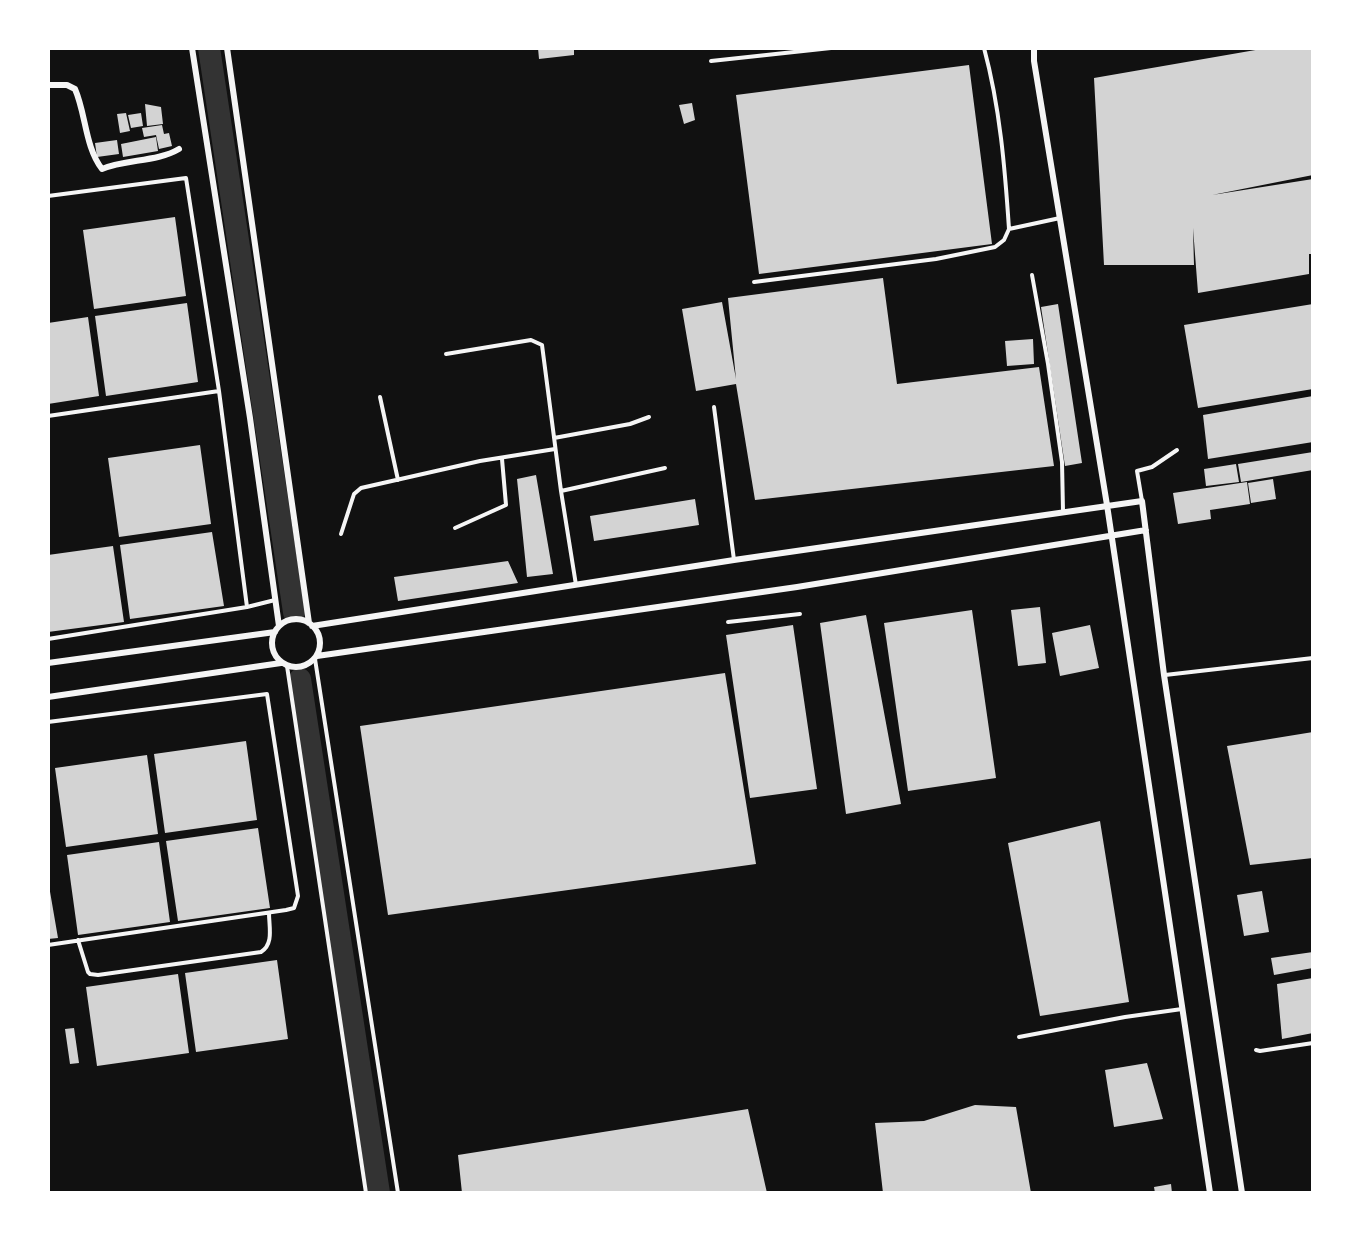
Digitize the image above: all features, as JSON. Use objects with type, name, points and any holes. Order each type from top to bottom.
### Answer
[{"type":"street","points":[[192,48],[248,406],[279,626]]},
{"type":"street","points":[[227,48],[311,625]]},
{"type":"street","points":[[1035,48],[1034,61],[1112,535],[1210,1193]]},
{"type":"street","points":[[48,85],[67,85],[75,88],[90,144],[102,170],[138,159],[170,154],[179,149]]},
{"type":"street","points":[[311,625],[734,560],[1142,501],[1164,675],[1242,1193]]},
{"type":"street","points":[[48,697],[284,664],[305,666],[316,657],[797,587],[1146,530]]},
{"type":"street","points":[[284,664],[273,652],[272,638],[279,626],[297,619],[311,625],[316,631],[320,643],[316,657]]},
{"type":"street","points":[[48,663],[275,632]]},
{"type":"lane","points":[[711,61],[831,48]]},
{"type":"lane","points":[[754,282],[936,259],[995,247],[1004,240],[1009,229],[1004,158],[984,48]]},
{"type":"lane","points":[[48,196],[186,178],[219,391],[246,607]]},
{"type":"lane","points":[[1009,229],[1060,218]]},
{"type":"lane","points":[[1032,275],[1062,462],[1063,511]]},
{"type":"lane","points":[[446,354],[531,340],[542,345],[576,586]]},
{"type":"lane","points":[[48,416],[219,391]]},
{"type":"lane","points":[[380,397],[398,480]]},
{"type":"lane","points":[[714,407],[734,560]]},
{"type":"lane","points":[[554,438],[630,424],[650,417]]},
{"type":"lane","points":[[341,534],[354,494],[361,488],[480,461],[555,449]]},
{"type":"lane","points":[[1142,501],[1137,471],[1152,467],[1177,450]]},
{"type":"lane","points":[[455,528],[506,505],[502,459]]},
{"type":"lane","points":[[561,492],[665,468]]},
{"type":"lane","points":[[48,639],[246,607],[276,600]]},
{"type":"lane","points":[[728,622],[800,614]]},
{"type":"lane","points":[[316,657],[398,1193]]},
{"type":"lane","points":[[1164,675],[1313,658]]},
{"type":"lane","points":[[284,664],[366,1193]]},
{"type":"lane","points":[[48,722],[267,694],[298,896],[294,908],[269,913],[48,945]]},
{"type":"lane","points":[[78,940],[88,972],[93,975],[110,974],[261,952],[270,942],[269,913]]},
{"type":"lane","points":[[1019,1037],[1183,1008]]},
{"type":"lane","points":[[1256,1050],[1313,1043]]},
{"type":"building","points":[[538,48],[574,48],[574,55],[539,59]]},
{"type":"building","points":[[1267,48],[1313,48],[1313,175],[1212,195],[1313,179],[1313,254],[1309,254],[1309,274],[1198,293],[1193,228],[1194,265],[1104,265],[1094,78]]},
{"type":"building","points":[[969,65],[992,244],[759,274],[736,95]]},
{"type":"building","points":[[692,103],[695,120],[684,124],[679,105]]},
{"type":"building","points":[[145,104],[161,107],[163,124],[147,126]]},
{"type":"building","points":[[126,113],[130,131],[120,133],[117,114]]},
{"type":"building","points":[[141,113],[143,126],[131,128],[128,115]]},
{"type":"building","points":[[162,125],[164,134],[169,133],[172,146],[159,149],[156,135],[144,137],[142,128]]},
{"type":"building","points":[[156,137],[158,151],[123,157],[121,144]]},
{"type":"building","points":[[117,140],[119,154],[97,157],[95,143]]},
{"type":"building","points":[[175,217],[186,296],[94,309],[83,230]]},
{"type":"building","points":[[883,278],[897,384],[1039,367],[1054,466],[755,500],[736,384],[696,391],[682,309],[722,302],[736,379],[728,298]]},
{"type":"building","points":[[187,303],[198,382],[106,396],[95,316]]},
{"type":"building","points":[[1058,304],[1082,463],[1065,466],[1041,307]]},
{"type":"building","points":[[1313,304],[1313,389],[1198,408],[1184,325]]},
{"type":"building","points":[[88,317],[99,396],[48,404],[48,323]]},
{"type":"building","points":[[1033,339],[1034,364],[1007,366],[1005,341]]},
{"type":"building","points":[[1313,396],[1313,442],[1208,459],[1203,415]]},
{"type":"building","points":[[200,445],[211,524],[119,537],[108,458]]},
{"type":"building","points":[[1313,452],[1313,470],[1241,482],[1238,464]]},
{"type":"building","points":[[1236,464],[1239,482],[1206,486],[1204,469]]},
{"type":"building","points":[[536,475],[553,574],[527,577],[517,479]]},
{"type":"building","points":[[1273,479],[1276,499],[1251,503],[1248,483]]},
{"type":"building","points":[[1247,482],[1250,504],[1210,510],[1211,519],[1178,524],[1173,493]]},
{"type":"building","points":[[695,499],[699,525],[594,541],[590,516]]},
{"type":"building","points":[[212,532],[224,606],[130,619],[120,545]]},
{"type":"building","points":[[113,546],[124,622],[48,632],[48,555]]},
{"type":"building","points":[[508,561],[518,583],[398,601],[394,577]]},
{"type":"building","points":[[1040,607],[1046,663],[1018,666],[1011,610]]},
{"type":"building","points":[[972,610],[996,778],[908,791],[884,623]]},
{"type":"building","points":[[866,615],[901,804],[846,814],[820,623]]},
{"type":"building","points":[[793,625],[817,789],[750,798],[726,635]]},
{"type":"building","points":[[1090,625],[1099,668],[1060,676],[1052,633]]},
{"type":"building","points":[[725,673],[756,864],[388,915],[360,726]]},
{"type":"building","points":[[1313,732],[1313,858],[1250,865],[1227,746]]},
{"type":"building","points":[[246,741],[257,820],[165,833],[154,754]]},
{"type":"building","points":[[147,755],[158,834],[66,847],[55,768]]},
{"type":"building","points":[[1100,821],[1129,1002],[1040,1016],[1008,843]]},
{"type":"building","points":[[258,828],[270,908],[178,921],[166,841]]},
{"type":"building","points":[[159,842],[170,922],[78,935],[67,855]]},
{"type":"building","points":[[48,880],[58,938],[48,939]]},
{"type":"building","points":[[1262,891],[1269,932],[1244,936],[1237,895]]},
{"type":"building","points":[[1313,952],[1313,968],[1274,975],[1271,958]]},
{"type":"building","points":[[277,960],[288,1039],[196,1052],[185,973]]},
{"type":"building","points":[[178,974],[189,1053],[97,1066],[86,987]]},
{"type":"building","points":[[1313,978],[1313,1033],[1282,1039],[1277,984]]},
{"type":"building","points":[[74,1028],[79,1063],[70,1064],[65,1029]]},
{"type":"building","points":[[1147,1063],[1163,1119],[1114,1127],[1105,1070]]},
{"type":"building","points":[[975,1105],[1016,1107],[1031,1193],[883,1193],[875,1123],[924,1121]]},
{"type":"building","points":[[748,1109],[767,1193],[462,1193],[458,1155]]},
{"type":"building","points":[[1171,1184],[1172,1193],[1155,1193],[1154,1187]]},
{"type":"waterway","points":[[209,48],[294,612]]},
{"type":"waterway","points":[[300,679],[379,1193]]}]
